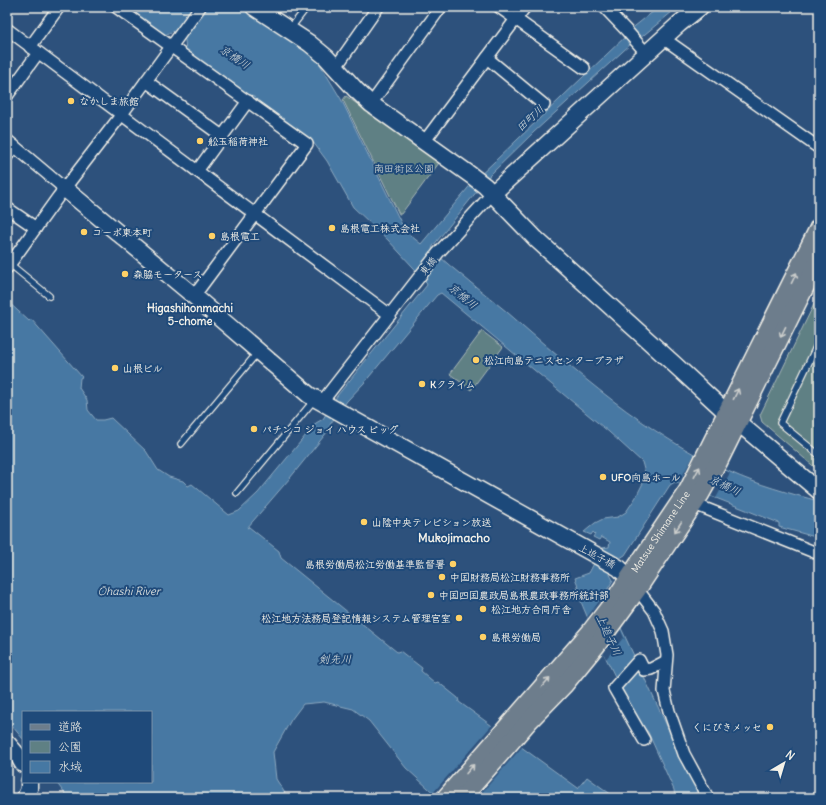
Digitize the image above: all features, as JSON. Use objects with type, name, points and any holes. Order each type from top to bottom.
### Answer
[{"type":"main road","name":"Matsue Shimane Line","points":[[733,418],[819,227]]},
{"type":"main road","name":"Matsue Shimane Line","points":[[462,798],[526,716],[593,639],[613,612],[628,579],[694,496],[733,418],[819,260]]},
{"type":"main road","name":"Matsue Shimane Line","points":[[445,798],[526,716]]},
{"type":"street","points":[[7,96],[59,7]]},
{"type":"street","points":[[116,7],[175,41],[248,101],[307,144],[194,296]]},
{"type":"street","points":[[8,266],[64,188],[122,114],[200,7]]},
{"type":"street","points":[[254,7],[320,52],[371,104],[483,186],[536,239],[733,418],[819,491]]},
{"type":"street","points":[[336,67],[378,7]]},
{"type":"street","points":[[371,104],[441,7]]},
{"type":"street","points":[[499,7],[584,68]]},
{"type":"street","points":[[424,142],[525,7]]},
{"type":"street","points":[[604,7],[628,31],[642,48]]},
{"type":"street","points":[[483,186],[642,48],[663,38],[700,7]]},
{"type":"street","points":[[7,29],[390,314]]},
{"type":"street","points":[[663,38],[819,148]]},
{"type":"street","points":[[486,58],[544,105]]},
{"type":"street","points":[[146,81],[222,136]]},
{"type":"street","points":[[197,171],[248,101]]},
{"type":"street","points":[[7,156],[10,143],[64,188]]},
{"type":"street","name":"東橋","points":[[321,402],[438,253],[483,186]]},
{"type":"street","name":"上追子橋","points":[[64,188],[194,296],[309,395],[574,544],[628,579]]},
{"type":"street","points":[[7,208],[36,228]]},
{"type":"street","points":[[694,496],[819,554]]},
{"type":"street","points":[[628,579],[654,611],[663,631],[667,655],[664,691],[668,711],[684,754],[708,798]]},
{"type":"street","points":[[644,740],[614,688],[639,660],[644,670],[651,670],[666,661]]},
{"type":"street","points":[[7,742],[22,762]]},
{"type":"street","points":[[25,798],[29,789],[29,783]]},
{"type":"lane","points":[[289,30],[307,7]]},
{"type":"lane","points":[[8,266],[49,296]]},
{"type":"lane","points":[[819,341],[780,423],[819,454]]},
{"type":"lane","points":[[181,444],[258,351]]},
{"type":"lane","points":[[237,493],[321,402]]},
{"type":"green space","name":"南田街区公園","points":[[346,96],[439,163],[401,214],[399,214],[343,100]]},
{"type":"green space","points":[[819,294],[819,471],[762,422],[760,415]]},
{"type":"green space","name":"松江向島テニスセンタープラザ","points":[[482,331],[503,347],[471,390],[450,374]]},
{"type":"water","points":[[126,7],[242,7],[311,55],[318,61],[341,99],[405,231],[421,244],[473,182],[627,35],[630,30],[659,7],[678,7],[639,39],[633,42],[534,132],[490,175],[433,246],[432,250],[585,379],[640,420],[669,439],[699,457],[751,481],[819,501],[819,538],[779,527],[779,523],[675,482],[670,485],[625,555],[620,558],[608,571],[613,580],[605,594],[697,790],[694,798],[675,798],[674,790],[648,732],[641,724],[614,675],[590,624],[576,589],[579,588],[575,578],[589,573],[602,548],[609,547],[610,542],[601,537],[599,540],[593,537],[595,534],[593,532],[591,535],[584,532],[595,523],[603,519],[618,517],[626,512],[643,483],[645,473],[642,462],[609,432],[441,293],[437,295],[364,383],[347,401],[331,423],[328,431],[247,528],[249,527],[279,551],[281,558],[397,652],[400,651],[422,668],[421,671],[435,683],[438,682],[458,698],[459,702],[578,788],[587,777],[616,798],[439,798],[406,768],[369,721],[353,709],[324,702],[303,704],[291,720],[273,752],[276,779],[288,798],[68,798],[57,783],[152,783],[152,711],[22,711],[22,738],[7,720],[7,301],[29,321],[31,319],[82,377],[80,378],[79,388],[87,400],[88,410],[96,420],[111,418],[146,451],[158,470],[169,477],[183,481],[188,486],[192,484],[229,515],[239,511],[258,493],[316,423],[323,419],[337,396],[427,285],[425,280],[388,240],[353,207],[327,161],[313,142],[186,51],[185,40],[173,31],[165,35]]},
{"type":"pier","points":[[694,455],[730,473],[716,498],[678,483]]},
{"type":"pier","points":[[605,594],[625,640],[623,638],[606,659],[587,617]]},
{"type":"pier","points":[[493,724],[523,746],[477,798],[436,798],[432,794]]},
{"type":"place","name":"なかしま旅館","points":[[71,101]]},
{"type":"place","name":"舩玉稲荷神社","points":[[200,141]]},
{"type":"place","name":"島根電工株式会社","points":[[332,228]]},
{"type":"place","name":"コーポ東本町","points":[[84,232]]},
{"type":"place","name":"島根電工","points":[[212,236]]},
{"type":"place","name":"森脇モータース","points":[[125,274]]},
{"type":"place","name":"松江向島テニスセンタープラザ","points":[[476,360]]},
{"type":"place","name":"山根ビル","points":[[115,368]]},
{"type":"place","name":"Kクライム","points":[[422,384]]},
{"type":"place","name":"パチンコ ジョイ ハウス ビッグ","points":[[254,429]]},
{"type":"place","name":"UFO向島ホール","points":[[603,477]]},
{"type":"place","name":"山陰中央テレビション放送","points":[[364,522]]},
{"type":"place","name":"島根労働局松江労働基準監督署","points":[[453,564]]},
{"type":"place","name":"中国財務局松江財務事務所","points":[[442,577]]},
{"type":"place","name":"中国四国農政局島根農政事務所統計部","points":[[431,595]]},
{"type":"place","name":"松江地方合同庁舎","points":[[483,609]]},
{"type":"place","name":"松江地方法務局登記情報システム管理官室","points":[[459,618]]},
{"type":"place","name":"島根労働局","points":[[483,637]]},
{"type":"place","name":"くにびきメッセ","points":[[770,727]]},
{"type":"district","name":"Higashihonmachi 5-chome","points":[[190,314]]},
{"type":"district","name":"Mukojimacho","points":[[454,537]]},
{"type":"water label","name":"京橋川","points":[[235,57]]},
{"type":"water label","name":"田町川","points":[[530,118]]},
{"type":"water label","name":"京橋川","points":[[463,296]]},
{"type":"water label","name":"京橋川","points":[[725,485]]},
{"type":"water label","name":"Ōhashi River","points":[[129,591]]},
{"type":"water label","name":"上追子川","points":[[609,635]]},
{"type":"water label","name":"剣先川","points":[[335,659]]}]
